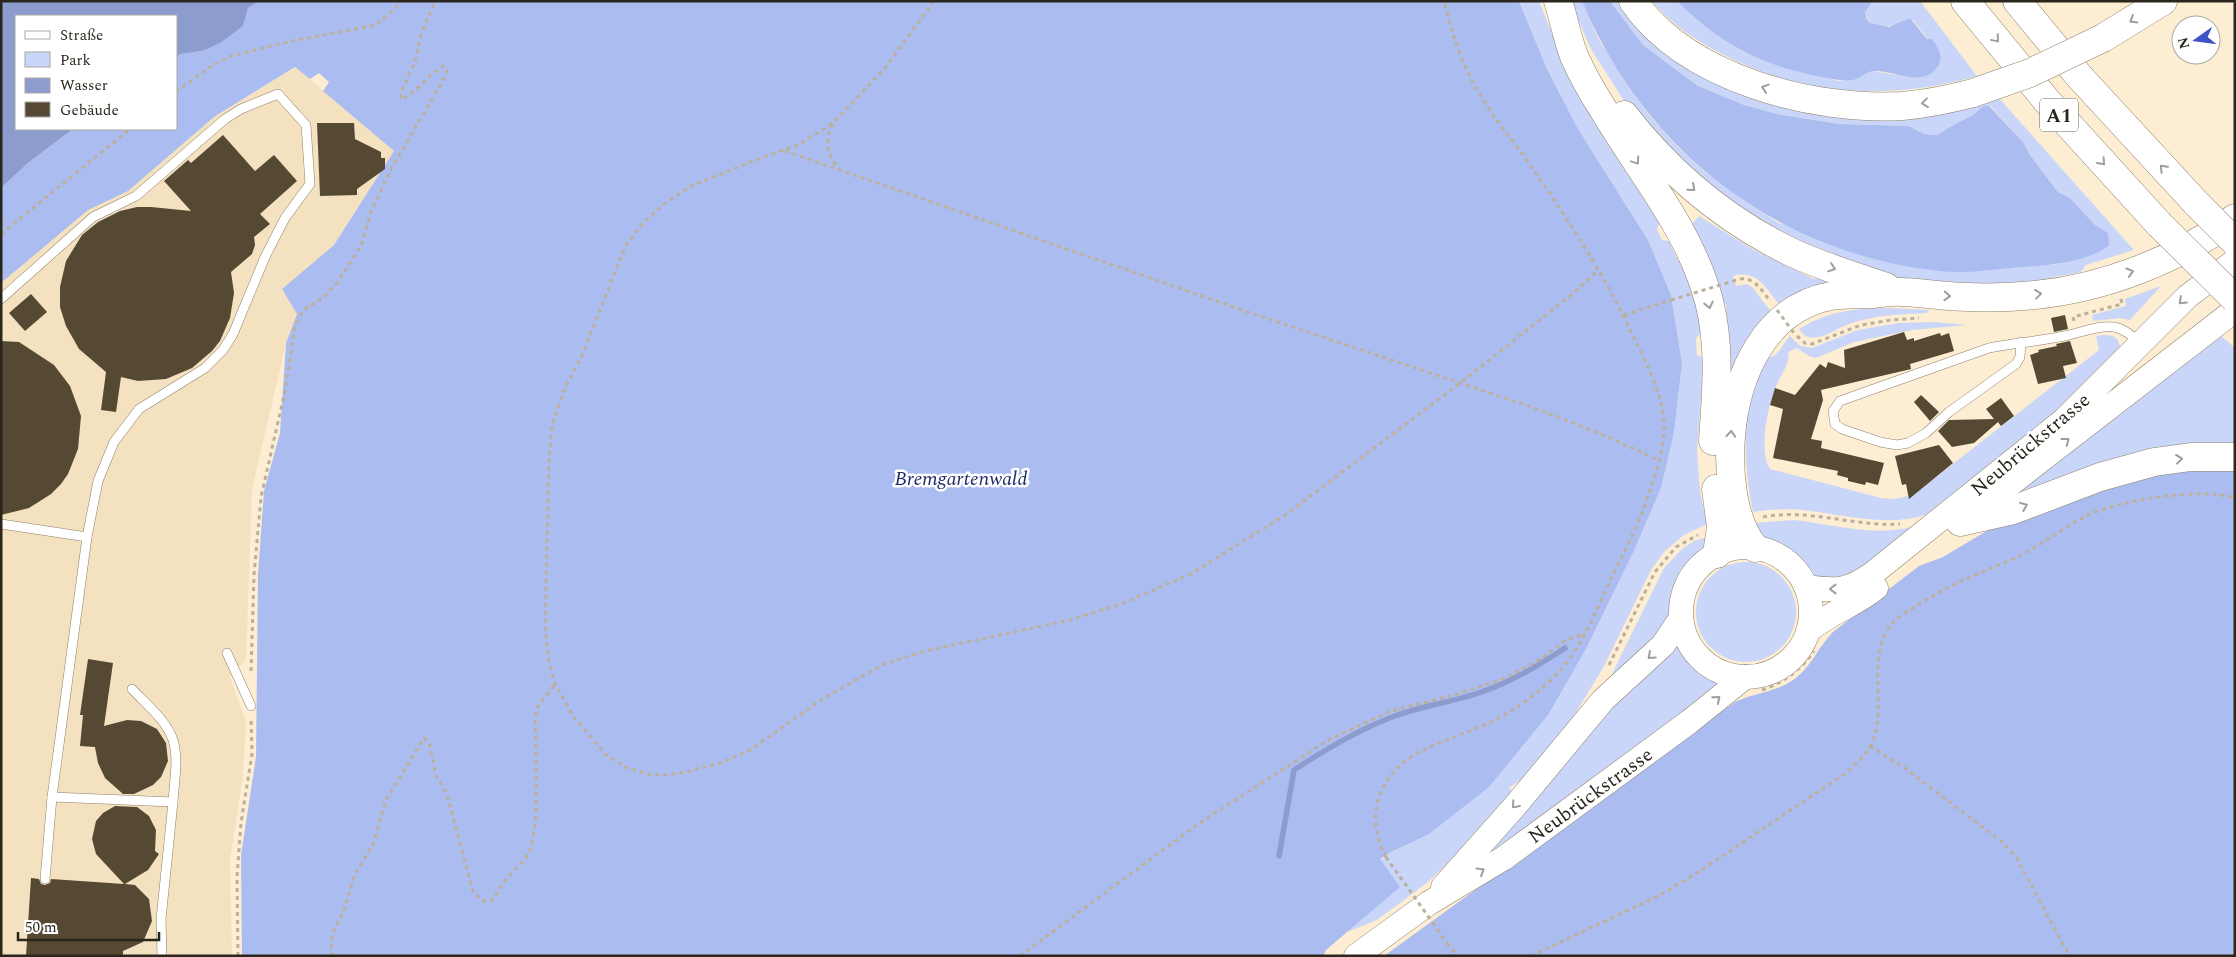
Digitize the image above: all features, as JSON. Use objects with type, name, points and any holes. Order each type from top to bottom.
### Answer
[{"type":"highway","points":[[1633,1],[1654,24],[1700,59],[1728,74],[1784,94],[1812,101],[1871,106],[1932,102],[1973,93],[2045,67],[2103,38],[2163,1]]},
{"type":"highway","name":"A1","points":[[1965,1],[2047,101],[2159,224],[2235,298]]},
{"type":"highway","name":"A1","points":[[2017,1],[2078,75],[2196,204],[2235,242]]},
{"type":"highway","points":[[1559,5],[1615,102],[1654,151],[1692,188],[1729,216],[1771,242],[1827,266],[1902,292]]},
{"type":"highway","points":[[1559,5],[1574,54],[1586,81],[1674,220],[1690,249],[1709,303],[1714,329],[1717,375],[1713,452],[1721,527],[1709,544]]},
{"type":"highway","points":[[1755,548],[1746,536],[1737,511],[1732,477],[1733,416],[1745,370],[1756,349],[1781,320],[1813,302],[1830,296],[1902,292],[1936,296],[1992,297],[2038,294],[2084,286],[2138,270],[2174,254],[2215,233],[2235,218]]},
{"type":"highway","points":[[1960,522],[2013,510],[2100,477],[2154,462],[2191,457],[2235,456]]},
{"type":"main road","name":"Neubrückstrasse","points":[[1806,587],[1830,590],[1846,589],[1872,574],[2064,420],[2188,296],[2235,261]]},
{"type":"main road","name":"Neubrückstrasse","points":[[1814,638],[1832,614],[1865,597],[2235,310]]},
{"type":"main road","points":[[1709,544],[1735,548],[1755,548],[1774,554],[1791,565],[1806,587],[1810,601],[1814,638],[1803,644],[1784,665],[1750,684],[1715,669],[1702,660],[1692,648],[1685,633],[1682,618],[1682,602],[1686,587],[1704,563],[1709,544]]},
{"type":"main road","name":"Neubrückstrasse","points":[[1429,903],[1515,806],[1603,700],[1663,645],[1682,618]]},
{"type":"main road","name":"Neubrückstrasse","points":[[1356,956],[1429,903],[1504,858],[1689,722],[1750,684]]},
{"type":"lane","points":[[1,299],[93,217],[136,196],[225,119],[241,109],[278,94],[305,122],[308,134],[310,184],[286,218],[269,249],[233,334],[212,362],[198,373],[139,409],[121,430],[108,453],[98,481],[87,537],[52,797],[45,879]]},
{"type":"lane","points":[[2021,342],[2020,357],[2016,364],[1949,412],[1926,433],[1908,443],[1897,445],[1880,442],[1842,429],[1835,424],[1834,407],[1846,398],[1989,348],[2021,342],[2113,327],[2128,333],[2140,344]]},
{"type":"lane","points":[[1,524],[87,537]]},
{"type":"lane","points":[[227,653],[251,706]]},
{"type":"lane","points":[[132,689],[167,728],[173,741],[175,752],[173,802],[160,919],[162,956]]},
{"type":"lane","points":[[52,797],[173,802]]},
{"type":"path","points":[[178,91],[212,66],[231,56],[292,41],[376,26],[403,1]]},
{"type":"path","points":[[238,956],[237,877],[241,824],[252,754],[251,706],[254,575],[261,497],[285,391],[291,346],[299,317],[303,310],[323,298],[336,284],[361,246],[371,212],[390,171],[445,77],[447,70],[444,66],[425,79],[406,98],[401,99],[401,92],[415,62],[421,34],[435,1]]},
{"type":"path","points":[[934,1],[885,68],[833,123],[812,138],[784,151],[758,159],[691,186],[664,204],[642,224],[625,247],[611,277],[581,358],[564,390],[552,425],[546,526],[545,625],[548,658],[556,684],[574,717],[605,754],[625,767],[647,774],[667,775],[690,772],[721,763],[750,750],[824,698],[884,664],[925,650],[1070,620],[1121,604],[1191,574],[1288,513],[1459,384],[1575,292],[1597,271]]},
{"type":"path","points":[[1444,1],[1455,43],[1482,99],[1548,191],[1624,315],[1645,361],[1662,409],[1663,436],[1658,460],[1642,511],[1572,657],[1538,693],[1495,720],[1432,747],[1404,762],[1388,779],[1378,799],[1375,821],[1378,840],[1386,857],[1458,956]]},
{"type":"path","points":[[833,123],[827,137],[828,150],[833,161],[840,169]]},
{"type":"path","points":[[1,234],[129,130]]},
{"type":"path","points":[[784,151],[1532,408],[1606,436],[1658,460]]},
{"type":"path","points":[[1624,315],[1740,279],[1750,280],[1755,283],[1794,333]]},
{"type":"path","points":[[1532,956],[1658,896],[1698,873],[1846,773],[1860,760],[1876,733],[1879,713],[1878,654],[1892,624],[1903,614],[1943,588],[2014,558],[2088,515],[2143,500],[2172,496],[2209,495],[2235,498]]},
{"type":"path","points":[[1755,518],[1799,514],[1867,524],[1904,524]]},
{"type":"path","points":[[1606,669],[1655,572],[1676,547],[1709,544]]},
{"type":"path","points":[[1020,956],[1198,824],[1330,739],[1391,711],[1457,694],[1503,679],[1536,662],[1565,640],[1585,633]]},
{"type":"path","points":[[1750,684],[1774,686],[1801,668],[1814,638]]},
{"type":"path","points":[[332,956],[331,942],[335,927],[344,911],[354,876],[373,844],[386,800],[424,738],[429,742],[436,776],[447,795],[473,891],[480,899],[486,902],[493,899],[502,883],[516,870],[528,853],[535,811],[535,717],[537,708],[556,684]]},
{"type":"path","points":[[1870,746],[1906,769],[2002,840],[2016,857],[2071,956]]},
{"type":"shaded area","points":[[296,67],[394,151],[334,245],[282,289],[297,314],[286,343],[252,489],[246,659],[230,677],[246,722],[243,776],[230,860],[232,956],[1,956],[1,283],[88,210],[128,191],[214,117]]},
{"type":"green space","name":"Bremgartenwald","points":[[259,1],[1519,1],[1547,69],[1578,129],[1648,240],[1671,295],[1682,363],[1674,433],[1661,488],[1633,553],[1587,647],[1548,715],[1489,787],[1429,834],[1380,859],[1400,887],[1326,950],[1323,956],[242,956],[241,855],[256,757],[258,575],[264,491],[280,433],[286,343],[297,314],[282,289],[334,245],[394,151],[323,91],[329,82],[319,73],[310,79],[295,67],[214,117],[128,191],[88,210],[1,283],[1,188],[28,163],[72,130],[178,130],[178,56],[202,51],[243,26],[248,8]]},
{"type":"green space","points":[[1519,1],[1539,1],[1565,66],[1662,218],[1657,229],[1662,240],[1669,241],[1678,261],[1682,259],[1694,291],[1703,332],[1696,338],[1697,355],[1704,358],[1697,451],[1700,492],[1707,524],[1684,535],[1664,552],[1651,570],[1603,668],[1575,714],[1534,771],[1509,788],[1514,793],[1478,834],[1428,882],[1377,920],[1347,932],[1399,887],[1380,860],[1391,852],[1587,647],[1633,553],[1661,488],[1674,433],[1682,363],[1671,295],[1648,240],[1578,129],[1547,69]]},
{"type":"green space","points":[[1570,1],[1582,1],[1598,38],[1627,85],[1649,115],[1677,146],[1704,171],[1744,201],[1779,223],[2011,268],[2057,264],[2097,253],[2108,233],[2095,225],[2070,198],[2058,192],[2030,155],[2023,142],[1990,106],[1984,106],[1973,115],[1937,135],[1924,134],[1909,126],[1839,124],[1777,114],[1744,105],[1698,86],[1643,45],[1610,1],[1624,1],[1762,95],[1999,98],[2134,250],[2086,265],[2081,272],[2029,282],[1992,285],[1912,281],[1847,266],[1722,202],[1631,112],[1591,49]]},
{"type":"green space","points":[[1582,1],[1610,1],[1643,45],[1698,86],[1744,105],[1777,114],[1839,124],[1909,126],[1924,134],[1937,135],[1973,115],[1984,106],[1989,106],[2023,142],[2030,155],[2058,192],[2070,198],[2095,225],[2108,233],[2109,245],[2088,256],[2062,263],[1958,272],[1940,271],[1881,261],[1824,243],[1772,218],[1724,186],[1680,148],[1641,104],[1609,55]]},
{"type":"green space","points":[[1652,1],[1677,1],[1704,24],[1820,76],[1838,81],[1852,80],[1873,71],[1908,77],[1923,77],[1928,39],[1913,20],[1892,26],[1878,26],[1872,24],[1865,12],[1873,1],[1920,1],[1977,76],[1945,84],[1880,91],[1847,90],[1815,86],[1784,79],[1752,68],[1703,43],[1667,17]]},
{"type":"green space","points":[[1677,1],[1873,1],[1865,12],[1866,18],[1870,23],[1889,27],[1910,18],[1927,39],[1932,39],[1934,42],[1940,52],[1940,63],[1932,73],[1917,77],[1874,71],[1853,80],[1846,80],[1805,73],[1764,61],[1724,40]]},
{"type":"green space","points":[[1699,216],[1754,250],[1814,279],[1828,276],[1852,282],[1781,307],[1761,282],[1755,278],[1742,275],[1733,276],[1736,286],[1747,284],[1752,287],[1773,314],[1754,329],[1748,348],[1727,388],[1726,304],[1724,304],[1692,224]]},
{"type":"green space","points":[[2161,286],[2130,320],[2120,318],[2093,321],[2092,315],[2126,306],[2125,299]]},
{"type":"green space","points":[[1883,308],[1929,310],[1927,313],[1868,319],[1816,337],[1805,336],[1799,329],[1809,323],[1839,312]]},
{"type":"green space","points":[[1934,322],[1967,325],[1912,330],[1854,342],[1816,358],[1797,348],[1788,352],[1787,364],[1774,393],[1766,427],[1765,450],[1766,460],[1770,469],[1881,498],[1894,499],[1913,495],[2099,350],[2096,336],[2113,336],[2120,345],[2120,350],[2071,403],[1926,515],[1895,520],[1880,520],[1797,509],[1753,512],[1747,474],[1747,414],[1751,394],[1758,376],[1768,359],[1778,352],[1790,336],[1800,346],[1812,348],[1858,330],[1899,323]]},
{"type":"green space","points":[[2219,334],[2235,348],[2235,449],[2005,497]]},
{"type":"green space","points":[[2235,467],[2235,956],[1384,956],[1735,702],[1779,687],[1793,680],[1805,670],[1833,632],[1919,566],[1943,557],[1990,529],[2123,483],[2163,474]]},
{"type":"green space","points":[[1794,520],[1852,529],[1882,531],[1911,527],[1915,535],[1856,578],[1814,577],[1787,552],[1766,542],[1755,523]]},
{"type":"green space","points":[[1707,537],[1703,548],[1683,571],[1677,582],[1667,625],[1616,677],[1612,674],[1664,568],[1681,550],[1694,541]]},
{"type":"green space","points":[[1746,562],[1765,566],[1781,577],[1792,593],[1796,612],[1792,631],[1781,647],[1765,658],[1746,662],[1727,658],[1711,647],[1700,631],[1696,612],[1700,593],[1711,577],[1727,566]]},
{"type":"green space","points":[[1672,645],[1682,647],[1696,665],[1716,679],[1719,690],[1500,849],[1493,848],[1571,749]]},
{"type":"water","points":[[1,1],[259,1],[248,8],[243,26],[220,43],[202,51],[178,56],[178,15],[15,15],[15,130],[72,130],[28,163],[1,188]]},
{"type":"building","points":[[317,123],[354,123],[355,139],[381,152],[381,158],[385,158],[385,169],[357,189],[357,195],[320,196]]},
{"type":"building","points":[[223,135],[255,171],[274,155],[297,181],[260,214],[270,224],[254,237],[255,245],[252,254],[231,272],[234,293],[230,318],[220,341],[212,351],[192,368],[166,379],[138,381],[121,377],[116,412],[101,410],[106,372],[79,349],[66,326],[60,307],[60,287],[66,261],[82,235],[98,222],[120,211],[137,207],[151,207],[191,211],[164,181],[188,160],[191,163]]},
{"type":"building","points":[[31,294],[47,312],[25,331],[9,313]]},
{"type":"building","points":[[2065,315],[2068,329],[2054,332],[2051,318]]},
{"type":"building","points":[[1904,332],[1907,340],[1914,338],[1914,341],[1940,333],[1941,336],[1949,333],[1954,351],[1910,364],[1911,369],[1821,390],[1823,400],[1811,439],[1822,441],[1821,448],[1884,463],[1878,485],[1866,482],[1865,485],[1848,481],[1848,478],[1837,475],[1838,471],[1773,458],[1783,409],[1770,405],[1775,388],[1795,395],[1820,364],[1826,368],[1828,362],[1845,368],[1844,350]]},
{"type":"building","points":[[1,341],[19,342],[54,365],[70,386],[81,416],[78,449],[68,474],[61,484],[51,494],[29,508],[1,515]]},
{"type":"building","points":[[2070,341],[2077,363],[2063,366],[2066,378],[2038,384],[2030,355],[2039,352],[2038,350]]},
{"type":"building","points":[[1921,395],[1939,412],[1930,421],[1914,402]]},
{"type":"building","points":[[2001,398],[2014,416],[2001,426],[1998,422],[1974,443],[1952,447],[1938,431],[1949,420],[1994,419],[1986,409]]},
{"type":"building","points":[[1939,445],[1953,463],[1909,499],[1906,484],[1902,485],[1895,456]]},
{"type":"building","points":[[88,659],[113,663],[104,726],[127,720],[141,721],[157,729],[166,743],[168,761],[161,777],[153,785],[134,794],[123,794],[105,778],[98,763],[95,747],[80,746],[83,715],[80,715]]},
{"type":"building","points":[[115,806],[137,807],[149,816],[156,830],[155,851],[159,854],[148,870],[125,884],[135,885],[149,899],[152,921],[143,942],[123,951],[123,956],[26,956],[31,878],[39,879],[41,884],[45,885],[50,883],[51,879],[124,884],[96,854],[92,839],[96,821],[103,813]]},
{"type":"waterway","points":[[1279,856],[1294,770],[1356,733],[1382,721],[1406,712],[1473,695],[1495,687],[1526,672],[1565,648]]}]
